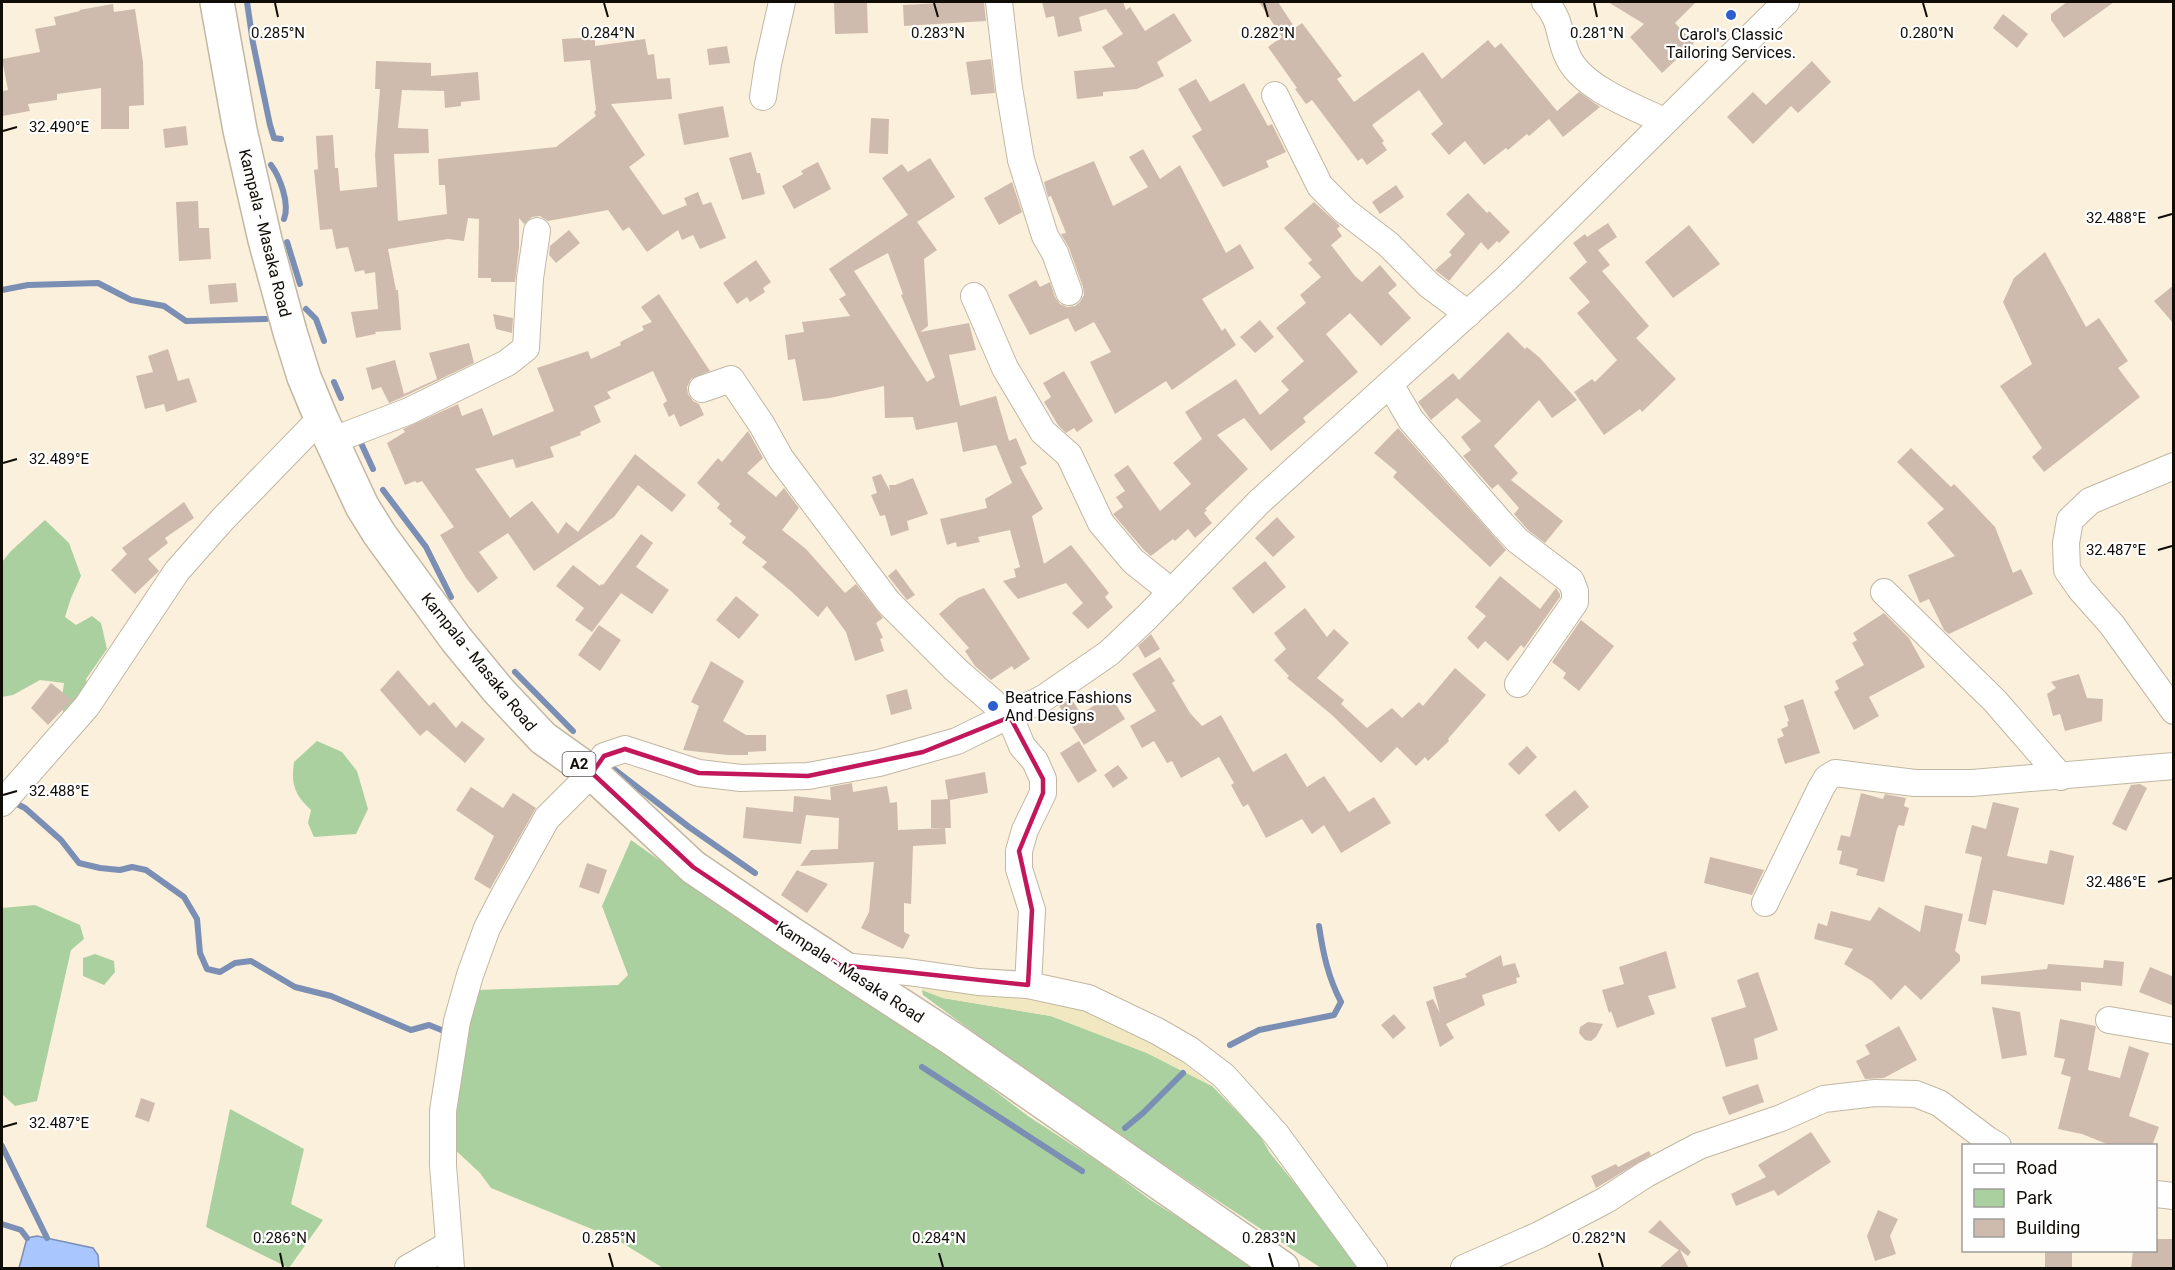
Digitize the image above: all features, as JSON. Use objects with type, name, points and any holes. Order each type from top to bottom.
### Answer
[{"type":"main road","name":"Kampala - Masaka Road","points":[[217,2],[240,130],[265,240],[290,332],[326,430],[362,506],[380,535],[456,639],[543,738],[592,774],[693,867],[954,1040],[1282,1269]]},
{"type":"street","points":[[763,97],[782,2]]},
{"type":"street","points":[[999,2],[1010,99],[1021,160],[1045,236],[1055,254],[1069,292]]},
{"type":"street","points":[[1545,2],[1554,11],[1569,58],[1577,70],[1591,83],[1611,95],[1664,121]]},
{"type":"street","points":[[408,1269],[449,1257],[443,1156],[443,1111],[457,1021],[487,928],[547,818],[592,774],[604,756],[625,749],[699,773],[741,778],[808,776],[879,764],[957,741],[1010,717],[1044,698],[1109,653],[1259,502],[1468,314],[1583,204],[1786,2]]},
{"type":"street","points":[[1275,95],[1320,186],[1326,193],[1353,218],[1388,244],[1429,285],[1468,314]]},
{"type":"street","points":[[2,803],[87,706],[177,571],[222,520],[326,430],[409,411],[507,363],[526,348],[530,278],[537,231]]},
{"type":"street","points":[[974,296],[1005,368],[1043,432],[1069,455],[1101,523],[1133,561],[1172,592]]},
{"type":"street","points":[[702,389],[731,379],[787,466],[888,602],[955,669],[1010,717],[1022,746],[1035,761],[1043,779],[1043,793],[1025,830],[1019,851],[1019,869],[1032,910],[1028,985]]},
{"type":"street","points":[[1390,384],[1411,420],[1502,524],[1518,541],[1571,581],[1575,591],[1575,602],[1518,684]]},
{"type":"street","points":[[2174,466],[2090,501],[2070,520],[2066,543],[2067,570],[2080,590],[2112,625],[2174,711]]},
{"type":"street","points":[[1884,592],[1995,701],[2061,777]]},
{"type":"street","points":[[1765,903],[1821,788],[1827,778],[1834,773],[1915,783],[1972,783],[2174,766]]},
{"type":"street","points":[[840,966],[908,972],[978,982],[1028,985],[1088,998],[1124,1014],[1190,1050],[1224,1076],[1276,1134],[1374,1269]]},
{"type":"street","points":[[2109,1020],[2174,1031]]},
{"type":"street","points":[[1464,1269],[1519,1245],[1606,1200],[1646,1174],[1699,1146],[1781,1118],[1824,1100],[1875,1093],[1916,1095],[1939,1103],[1995,1144]]},
{"type":"street","points":[[2157,1194],[2174,1196]]},
{"type":"highlighted area","points":[[1010,717],[1043,779],[1043,793],[1019,851],[1032,910],[1028,985],[840,965],[693,867],[592,773],[604,756],[625,749],[699,773],[808,776],[923,752]]},
{"type":"green space","points":[[45,520],[69,543],[81,576],[65,617],[76,625],[92,616],[101,623],[107,649],[86,679],[89,697],[65,718],[61,704],[64,683],[40,680],[13,695],[2,697],[2,562]]},
{"type":"green space","points":[[317,741],[342,752],[357,771],[368,809],[356,834],[314,837],[308,823],[311,810],[297,794],[293,777],[294,762]]},
{"type":"green space","points":[[631,840],[781,947],[963,1067],[1028,1116],[1103,1165],[1149,1199],[1257,1268],[663,1268],[614,1238],[491,1188],[480,1173],[451,1146],[464,1031],[478,990],[618,985],[628,975],[602,906]]},
{"type":"green space","points":[[35,905],[80,925],[84,939],[71,950],[37,1101],[15,1106],[2,1094],[2,908]]},
{"type":"green space","points":[[95,954],[114,961],[115,972],[104,985],[83,976],[83,958]]},
{"type":"green space","points":[[922,990],[943,998],[1051,1016],[1147,1053],[1212,1086],[1259,1134],[1270,1153],[1343,1243],[1359,1268],[1321,1268],[1070,1101],[923,995]]},
{"type":"green space","points":[[230,1109],[304,1149],[291,1204],[323,1220],[289,1268],[206,1227]]},
{"type":"sand","points":[[923,980],[1065,998],[1148,1034],[1212,1086],[1147,1053],[1051,1016],[943,998],[922,990]]},
{"type":"water","points":[[37,1236],[93,1248],[98,1255],[99,1268],[19,1268],[27,1238]]},
{"type":"building","points":[[834,2],[867,2],[868,33],[835,34]]},
{"type":"building","points":[[984,2],[986,21],[904,26],[903,5]]},
{"type":"building","points":[[1042,2],[1123,2],[1126,10],[1130,7],[1145,31],[1174,13],[1192,41],[1157,62],[1164,76],[1137,89],[1103,92],[1103,96],[1077,99],[1074,71],[1115,67],[1102,47],[1123,34],[1106,9],[1079,17],[1082,31],[1058,37],[1054,16],[1046,18]]},
{"type":"building","points":[[1259,2],[1278,2],[1295,28],[1302,23],[1342,76],[1337,79],[1354,102],[1423,52],[1442,79],[1488,40],[1495,48],[1501,43],[1557,111],[1579,92],[1600,107],[1563,137],[1549,119],[1529,136],[1527,134],[1508,150],[1506,148],[1484,165],[1465,141],[1449,155],[1431,134],[1443,124],[1419,90],[1372,125],[1384,141],[1382,143],[1387,150],[1367,165],[1362,158],[1358,161],[1312,100],[1306,104],[1295,89],[1297,88],[1268,47],[1282,37]]},
{"type":"building","points":[[1608,2],[1696,2],[1675,23],[1694,43],[1662,73],[1630,37],[1644,24]]},
{"type":"building","points":[[2067,2],[2114,2],[2064,38],[2051,20],[2051,14]]},
{"type":"building","points":[[113,4],[114,12],[135,9],[143,62],[144,105],[129,106],[129,129],[101,129],[101,88],[57,94],[57,100],[28,104],[30,111],[2,116],[2,91],[8,90],[2,59],[40,52],[35,29],[56,25],[54,17]]},
{"type":"building","points":[[2003,14],[2028,34],[2017,48],[1993,28]]},
{"type":"building","points":[[595,37],[595,46],[645,39],[648,55],[654,54],[657,79],[670,78],[672,99],[611,104],[645,155],[629,167],[663,215],[687,205],[684,198],[698,192],[703,205],[711,202],[726,238],[700,249],[693,235],[682,240],[678,230],[647,252],[629,227],[623,231],[608,210],[548,221],[540,216],[532,217],[524,224],[519,218],[519,248],[515,282],[491,282],[491,278],[478,278],[479,219],[468,218],[464,241],[448,239],[388,249],[396,290],[398,290],[401,330],[375,332],[376,334],[356,338],[351,312],[378,309],[375,272],[365,274],[364,270],[355,272],[348,247],[336,249],[332,229],[320,230],[314,170],[318,169],[316,136],[333,135],[335,168],[338,168],[340,191],[377,187],[375,155],[380,89],[375,89],[376,61],[431,63],[431,76],[478,72],[480,100],[461,102],[461,106],[445,108],[444,91],[402,90],[398,128],[428,129],[429,153],[394,154],[398,221],[447,214],[445,185],[439,185],[438,159],[556,147],[596,116],[590,60],[564,62],[562,39]]},
{"type":"building","points":[[727,46],[730,63],[709,65],[707,49]]},
{"type":"building","points":[[991,59],[995,93],[971,95],[966,62]]},
{"type":"building","points":[[1812,61],[1831,82],[1798,113],[1791,106],[1753,144],[1727,117],[1753,92],[1766,105]]},
{"type":"building","points":[[1196,79],[1210,102],[1244,83],[1268,126],[1272,124],[1286,152],[1266,161],[1269,167],[1223,187],[1192,136],[1202,130],[1178,89]]},
{"type":"building","points":[[723,106],[729,137],[684,145],[678,114]]},
{"type":"building","points":[[871,118],[889,119],[888,154],[869,153]]},
{"type":"building","points":[[186,126],[188,145],[165,148],[163,129]]},
{"type":"building","points":[[1143,149],[1160,179],[1180,165],[1226,253],[1240,244],[1254,268],[1202,299],[1222,331],[1225,328],[1236,345],[1172,390],[1166,381],[1115,414],[1090,362],[1111,352],[1094,322],[1075,332],[1068,318],[1030,335],[1008,295],[1036,280],[1040,287],[1050,282],[1060,304],[1067,307],[1075,306],[1080,302],[1084,295],[1083,287],[1069,248],[1061,234],[1066,233],[1051,196],[1048,197],[1044,182],[1094,161],[1113,206],[1148,187],[1129,157]]},
{"type":"building","points":[[751,152],[757,173],[760,173],[765,194],[742,200],[729,158]]},
{"type":"building","points":[[930,158],[955,197],[917,222],[937,250],[924,259],[928,326],[920,332],[969,323],[976,350],[949,355],[960,406],[996,396],[1009,441],[1016,438],[1027,464],[1020,467],[1043,509],[1032,516],[1044,564],[1071,545],[1109,593],[1105,597],[1113,607],[1088,629],[1072,613],[1083,603],[1066,583],[1018,599],[1003,581],[1016,577],[1014,569],[1020,567],[1010,530],[978,537],[980,542],[957,547],[956,542],[947,545],[940,519],[987,508],[985,499],[1012,483],[996,445],[963,452],[957,422],[916,430],[913,417],[885,418],[884,386],[830,398],[803,401],[795,359],[788,360],[785,335],[804,332],[802,322],[850,316],[839,299],[846,295],[829,269],[908,215],[882,178],[902,164],[908,172]],"holes":[[[888,253],[903,294],[901,295],[935,377],[927,382],[854,271]]]},
{"type":"building","points":[[818,162],[831,189],[794,209],[782,186],[803,174],[801,171]]},
{"type":"building","points":[[1012,182],[1022,212],[999,225],[984,198]]},
{"type":"building","points":[[1396,185],[1404,197],[1380,214],[1372,202]]},
{"type":"building","points":[[1468,193],[1510,232],[1488,250],[1481,242],[1449,281],[1435,270],[1452,255],[1449,252],[1465,234],[1446,214]]},
{"type":"building","points":[[198,201],[199,228],[209,228],[211,259],[179,261],[176,202]]},
{"type":"building","points":[[1314,202],[1340,226],[1337,229],[1342,236],[1331,245],[1355,276],[1362,282],[1380,265],[1397,285],[1388,293],[1411,318],[1381,346],[1350,313],[1326,334],[1358,372],[1303,418],[1306,422],[1271,451],[1244,418],[1217,435],[1248,469],[1205,509],[1207,510],[1204,513],[1212,523],[1195,538],[1188,529],[1175,541],[1173,539],[1151,556],[1113,514],[1123,507],[1116,497],[1125,491],[1114,475],[1128,465],[1160,511],[1191,484],[1173,463],[1202,439],[1185,412],[1236,379],[1260,415],[1289,390],[1281,381],[1304,361],[1276,328],[1306,303],[1300,295],[1321,277],[1308,263],[1312,260],[1284,228]]},
{"type":"building","points":[[1608,223],[1617,237],[1598,250],[1610,265],[1602,271],[1649,326],[1636,338],[1676,379],[1642,412],[1640,409],[1604,435],[1574,392],[1592,379],[1595,382],[1617,360],[1577,313],[1590,302],[1569,278],[1587,262],[1573,243],[1585,234],[1587,237]]},
{"type":"building","points":[[1689,225],[1720,264],[1673,298],[1645,262]]},
{"type":"building","points":[[569,230],[580,243],[556,263],[549,255],[550,246]]},
{"type":"building","points":[[2045,252],[2086,327],[2099,318],[2128,361],[2118,368],[2140,397],[2044,472],[2032,457],[2042,448],[2000,386],[2032,364],[2003,302],[2014,278]]},
{"type":"building","points":[[756,260],[771,282],[763,288],[765,292],[750,302],[747,297],[737,304],[723,283]]},
{"type":"building","points":[[236,283],[238,302],[210,304],[208,285]]},
{"type":"building","points":[[2174,285],[2174,324],[2154,301]]},
{"type":"building","points":[[659,294],[710,371],[691,379],[687,387],[688,394],[693,401],[699,404],[704,415],[680,427],[674,414],[669,417],[663,404],[667,401],[653,371],[607,392],[611,398],[594,406],[601,422],[580,432],[581,435],[550,447],[554,457],[516,468],[513,459],[475,469],[510,518],[532,501],[558,534],[566,522],[578,532],[635,454],[686,495],[672,512],[638,485],[614,517],[534,571],[508,533],[479,552],[498,578],[478,593],[466,578],[440,535],[454,527],[422,481],[405,485],[387,443],[405,432],[403,429],[458,404],[462,416],[482,408],[493,436],[554,411],[537,368],[588,351],[591,359],[621,345],[620,342],[644,330],[642,326],[652,322],[641,307]]},
{"type":"building","points":[[493,314],[513,318],[512,333],[496,329]]},
{"type":"building","points":[[1260,320],[1274,337],[1255,353],[1240,337]]},
{"type":"building","points":[[1508,332],[1525,349],[1527,347],[1540,358],[1577,400],[1552,418],[1539,400],[1494,446],[1518,473],[1511,480],[1563,521],[1545,543],[1528,530],[1514,514],[1519,508],[1498,484],[1492,489],[1463,456],[1471,450],[1461,437],[1481,421],[1457,398],[1431,420],[1418,402],[1453,373],[1459,380]]},
{"type":"building","points":[[469,343],[474,363],[389,403],[381,387],[372,390],[366,368],[395,360],[404,394],[437,379],[429,353]]},
{"type":"building","points":[[168,349],[178,381],[189,378],[197,402],[166,412],[164,404],[145,409],[136,376],[153,372],[148,356]]},
{"type":"building","points":[[1064,371],[1093,421],[1077,432],[1074,428],[1066,433],[1058,425],[1044,402],[1051,397],[1043,383]]},
{"type":"building","points":[[1398,428],[1506,550],[1490,567],[1393,477],[1397,472],[1374,453]]},
{"type":"building","points":[[748,431],[763,458],[747,473],[776,497],[784,488],[799,508],[782,530],[806,549],[845,593],[856,584],[883,618],[876,623],[883,638],[880,639],[884,651],[855,661],[846,632],[827,606],[818,617],[762,567],[767,562],[742,543],[746,537],[729,524],[732,521],[717,508],[720,504],[697,483],[718,458],[722,462]]},
{"type":"building","points":[[1911,448],[1951,487],[1954,484],[1995,527],[2013,573],[2021,569],[2033,594],[1949,634],[1944,630],[1929,599],[1920,603],[1908,575],[1955,556],[1927,523],[1944,509],[1897,462]]},
{"type":"building","points":[[881,474],[890,491],[889,485],[913,478],[928,514],[907,521],[909,530],[891,536],[885,515],[880,516],[871,495],[877,493],[872,477]]},
{"type":"building","points":[[184,502],[194,518],[165,538],[168,543],[148,559],[159,571],[135,594],[111,570],[127,554],[122,548]]},
{"type":"building","points":[[1277,517],[1295,537],[1273,557],[1255,538]]},
{"type":"building","points":[[641,534],[653,543],[636,567],[669,590],[652,614],[621,593],[592,632],[575,620],[584,608],[556,586],[573,565],[600,586],[603,585]]},
{"type":"building","points":[[1265,561],[1286,587],[1253,614],[1232,588]]},
{"type":"building","points":[[896,569],[915,595],[907,600],[888,576]]},
{"type":"building","points":[[1500,576],[1540,609],[1556,588],[1560,594],[1524,648],[1521,645],[1508,661],[1485,641],[1478,649],[1467,638],[1486,616],[1475,607]]},
{"type":"building","points":[[984,588],[1030,659],[1014,670],[1012,666],[991,680],[975,666],[965,651],[969,648],[939,614],[958,598]]},
{"type":"building","points":[[736,596],[759,615],[739,639],[716,620]]},
{"type":"building","points":[[1305,608],[1327,637],[1334,629],[1349,643],[1317,678],[1344,700],[1341,704],[1367,728],[1392,708],[1402,718],[1419,702],[1423,706],[1455,668],[1486,695],[1448,739],[1449,741],[1428,761],[1425,757],[1416,766],[1397,747],[1381,763],[1332,715],[1287,678],[1289,676],[1274,660],[1286,649],[1274,633]]},
{"type":"building","points":[[1884,613],[1909,638],[1925,667],[1869,697],[1879,716],[1854,730],[1834,692],[1839,689],[1835,681],[1864,665],[1852,643],[1857,640],[1853,633]]},
{"type":"building","points":[[1581,620],[1614,646],[1579,691],[1563,678],[1566,673],[1552,662]]},
{"type":"building","points":[[599,625],[621,640],[600,671],[578,655]]},
{"type":"building","points":[[1151,634],[1160,649],[1145,658],[1138,646]]},
{"type":"building","points":[[1160,657],[1175,681],[1172,683],[1190,713],[1202,726],[1221,715],[1253,772],[1286,753],[1307,787],[1324,776],[1349,812],[1374,797],[1391,823],[1341,853],[1324,825],[1312,834],[1302,819],[1266,838],[1248,804],[1243,807],[1231,785],[1234,783],[1219,757],[1181,778],[1172,761],[1167,763],[1154,741],[1142,748],[1130,726],[1156,711],[1132,674]]},
{"type":"building","points":[[711,661],[744,681],[723,721],[746,735],[766,735],[766,751],[748,752],[748,755],[727,755],[683,750],[699,706],[691,702]]},
{"type":"building","points":[[398,670],[429,706],[434,702],[456,728],[462,721],[485,739],[465,763],[427,730],[420,736],[380,690]]},
{"type":"building","points":[[2079,674],[2087,698],[2103,699],[2102,721],[2065,731],[2060,714],[2053,716],[2047,694],[2056,688],[2051,682]]},
{"type":"building","points":[[51,683],[72,700],[48,725],[31,708]]},
{"type":"building","points":[[907,689],[912,709],[891,715],[886,695]]},
{"type":"building","points":[[1110,695],[1125,719],[1084,745],[1059,706],[1071,698],[1081,714]]},
{"type":"building","points":[[1803,699],[1820,753],[1785,764],[1777,739],[1784,736],[1781,729],[1788,726],[1789,721],[1784,706]]},
{"type":"building","points":[[1079,741],[1097,771],[1078,783],[1060,753]]},
{"type":"building","points":[[1527,746],[1537,757],[1519,775],[1508,764]]},
{"type":"building","points":[[1118,765],[1128,778],[1113,788],[1104,775]]},
{"type":"building","points":[[985,772],[988,793],[950,800],[951,828],[931,828],[931,800],[948,799],[945,780]]},
{"type":"building","points":[[852,783],[853,792],[887,786],[890,803],[897,802],[898,830],[945,828],[946,844],[913,846],[911,904],[904,903],[904,932],[910,935],[903,949],[861,928],[869,912],[874,862],[800,866],[811,850],[838,849],[839,818],[806,815],[801,844],[743,838],[746,807],[793,812],[794,796],[831,800],[830,787]]},
{"type":"building","points":[[2140,784],[2147,788],[2126,831],[2112,824],[2131,785]]},
{"type":"building","points":[[471,787],[503,808],[513,793],[536,808],[490,889],[474,879],[494,836],[456,810]]},
{"type":"building","points":[[1575,790],[1589,807],[1559,832],[1545,815]]},
{"type":"building","points":[[1861,793],[1883,799],[1885,794],[1906,798],[1904,806],[1909,808],[1904,826],[1899,825],[1897,829],[1884,882],[1856,875],[1858,869],[1839,864],[1842,851],[1837,850],[1841,835],[1850,837]]},
{"type":"building","points":[[1993,802],[2019,808],[2007,856],[2047,864],[2050,850],[2074,856],[2064,905],[1993,890],[1986,925],[1968,921],[1982,857],[1965,853],[1972,825],[1986,829]]},
{"type":"building","points":[[1710,857],[1764,870],[1752,895],[1704,883]]},
{"type":"building","points":[[587,863],[607,870],[599,894],[579,887]]},
{"type":"building","points":[[797,870],[828,884],[807,913],[781,895]]},
{"type":"building","points":[[1925,905],[1963,914],[1955,951],[1960,955],[1960,961],[1921,1000],[1905,985],[1891,1000],[1872,981],[1844,964],[1853,949],[1814,939],[1818,923],[1827,926],[1831,911],[1870,921],[1879,907],[1920,932]]},
{"type":"building","points":[[1666,951],[1676,988],[1648,996],[1655,1014],[1617,1028],[1611,1011],[1609,1013],[1602,990],[1624,984],[1619,967]]},
{"type":"building","points":[[1501,955],[1503,966],[1515,963],[1520,977],[1516,978],[1517,983],[1482,995],[1485,1005],[1446,1024],[1454,1038],[1440,1047],[1426,1002],[1433,999],[1440,1013],[1433,987],[1467,977],[1465,974]]},
{"type":"building","points":[[2104,960],[2124,962],[2122,986],[2081,982],[2081,991],[1981,984],[1981,976],[2047,969],[2048,964],[2103,968]]},
{"type":"building","points":[[2150,967],[2174,977],[2174,1006],[2139,992]]},
{"type":"building","points":[[1758,972],[1778,1030],[1754,1039],[1758,1059],[1726,1067],[1711,1018],[1746,1007],[1737,980]]},
{"type":"building","points":[[1992,1007],[2020,1012],[2027,1055],[2002,1059]]},
{"type":"building","points":[[1394,1014],[1406,1028],[1393,1039],[1381,1025]]},
{"type":"building","points":[[2060,1019],[2096,1026],[2088,1070],[2120,1078],[2129,1046],[2149,1053],[2129,1116],[2159,1127],[2153,1144],[2107,1144],[2082,1134],[2058,1129],[2071,1077],[2061,1074],[2065,1059],[2054,1057]]},
{"type":"building","points":[[1588,1022],[1603,1024],[1591,1041],[1585,1040],[1579,1033],[1580,1027]]},
{"type":"building","points":[[1899,1026],[1917,1060],[1884,1078],[1865,1079],[1856,1061],[1870,1054],[1865,1045]]},
{"type":"building","points":[[1758,1084],[1764,1102],[1729,1115],[1722,1097]]},
{"type":"building","points":[[141,1098],[155,1103],[149,1122],[135,1117]]},
{"type":"building","points":[[1811,1132],[1831,1162],[1778,1196],[1774,1190],[1736,1206],[1731,1194],[1766,1177],[1758,1165]]},
{"type":"building","points":[[1649,1151],[1651,1155],[1596,1188],[1591,1176],[1616,1164],[1618,1167]]},
{"type":"building","points":[[1878,1210],[1898,1219],[1890,1236],[1896,1254],[1875,1261],[1867,1236]]},
{"type":"building","points":[[1660,1220],[1691,1252],[1688,1256],[1680,1250],[1689,1269],[1658,1269],[1679,1250],[1648,1232]]},
{"type":"building","points":[[2157,1239],[2174,1239],[2174,1269],[2131,1269],[2133,1252],[2157,1252]]},
{"type":"building","points":[[2045,1252],[2072,1252],[2072,1269],[2045,1269]]},
{"type":"waterway","points":[[247,2],[270,125],[274,138],[281,139]]},
{"type":"waterway","points":[[271,165],[283,191],[286,206],[284,219]]},
{"type":"waterway","points":[[287,242],[300,284]]},
{"type":"waterway","points":[[2,290],[28,285],[98,283],[131,300],[164,306],[186,321],[266,319]]},
{"type":"waterway","points":[[306,309],[316,319],[324,341]]},
{"type":"waterway","points":[[334,382],[341,398]]},
{"type":"waterway","points":[[361,443],[373,469]]},
{"type":"waterway","points":[[383,490],[426,547],[451,597]]},
{"type":"waterway","points":[[515,672],[573,731]]},
{"type":"waterway","points":[[606,763],[689,827],[755,873]]},
{"type":"waterway","points":[[17,804],[25,808],[61,840],[79,863],[100,868],[120,870],[132,867],[146,870],[184,897],[197,919],[200,953],[207,969],[220,972],[235,963],[251,961],[295,987],[331,996],[411,1030],[429,1025],[444,1031]]},
{"type":"waterway","points":[[1230,1045],[1259,1030],[1334,1015],[1341,1002],[1327,965],[1319,926]]},
{"type":"waterway","points":[[922,1067],[1082,1171]]},
{"type":"waterway","points":[[1125,1128],[1183,1073]]},
{"type":"waterway","points":[[2,1146],[47,1238]]},
{"type":"waterway","points":[[2,1224],[21,1230],[27,1238]]},
{"type":"place","name":"Carol's Classic Tailoring Services.","points":[[1731,15]]},
{"type":"place","name":"Beatrice Fashions And Designs","points":[[993,706]]}]
